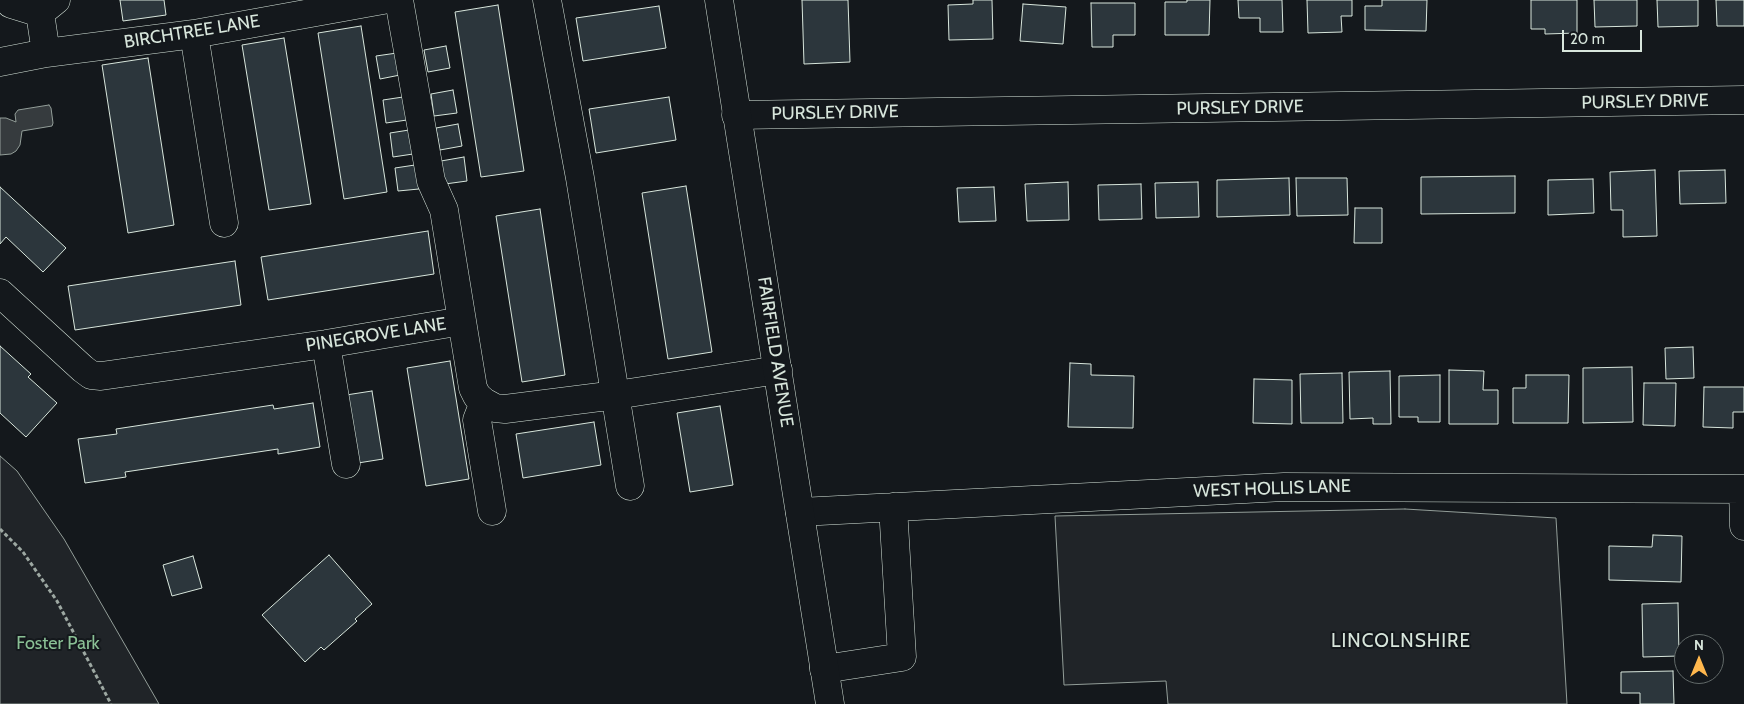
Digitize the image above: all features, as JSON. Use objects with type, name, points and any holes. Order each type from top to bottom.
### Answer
[{"type":"street","points":[[10,0],[11,4],[48,7],[46,53]]},
{"type":"street","name":"BIRCHTREE LANE","points":[[0,62],[46,53],[194,34],[345,3],[383,0]]},
{"type":"street","points":[[399,0],[431,181],[444,210],[462,321]]},
{"type":"street","points":[[546,0],[580,178],[630,486]]},
{"type":"street","name":"FAIRFIELD AVENUE","points":[[719,0],[830,704]]},
{"type":"street","points":[[194,34],[224,223]]},
{"type":"street","name":"PURSLEY DRIVE","points":[[736,115],[1744,100]]},
{"type":"street","name":"PINEGROVE LANE","points":[[0,293],[91,375],[101,376],[326,344],[462,321],[473,388],[477,396],[484,402]]},
{"type":"street","points":[[326,344],[346,464]]},
{"type":"street","points":[[492,511],[477,420],[484,402],[495,408],[505,409],[616,395],[778,370]]},
{"type":"street","name":"WEST HOLLIS LANE","points":[[800,512],[1284,487],[1743,489]]},
{"type":"street","points":[[1743,489],[1744,526]]},
{"type":"street","points":[[824,669],[902,658],[893,507]]},
{"type":"path","points":[[0,530],[23,552],[57,600],[111,704]]},
{"type":"green space","name":"Foster Park","points":[[0,456],[17,471],[64,539],[159,704],[0,704]]},
{"type":"green space","points":[[1405,509],[1556,518],[1567,704],[1168,704],[1166,681],[1064,685],[1055,516]]},
{"type":"shaded area","points":[[49,105],[51,108],[52,126],[22,131],[20,145],[16,151],[11,154],[0,155],[0,118],[16,122],[15,114],[18,110]]},
{"type":"building","points":[[120,0],[164,0],[166,15],[123,21]]},
{"type":"building","points":[[802,0],[848,0],[850,62],[804,64]]},
{"type":"building","points":[[973,0],[992,0],[993,39],[949,40],[948,5],[973,4]]},
{"type":"building","points":[[1187,0],[1210,0],[1209,35],[1165,35],[1165,2],[1187,2]]},
{"type":"building","points":[[1238,0],[1282,0],[1283,32],[1260,32],[1260,18],[1239,18]]},
{"type":"building","points":[[1307,0],[1352,0],[1352,16],[1341,16],[1342,32],[1308,33]]},
{"type":"building","points":[[1382,0],[1427,0],[1426,31],[1365,30],[1365,6],[1382,6]]},
{"type":"building","points":[[1531,0],[1577,0],[1577,33],[1545,34],[1545,29],[1531,29]]},
{"type":"building","points":[[1594,0],[1637,0],[1637,26],[1595,27]]},
{"type":"building","points":[[1657,0],[1698,0],[1698,26],[1658,27]]},
{"type":"building","points":[[1716,0],[1744,0],[1744,26],[1717,26]]},
{"type":"building","points":[[1091,3],[1135,3],[1135,35],[1113,35],[1113,47],[1092,47]]},
{"type":"building","points":[[1023,4],[1066,7],[1063,44],[1020,41]]},
{"type":"building","points":[[498,5],[524,171],[481,177],[455,12]]},
{"type":"building","points":[[659,6],[666,48],[583,61],[576,18]]},
{"type":"building","points":[[361,26],[387,192],[344,199],[318,33]]},
{"type":"building","points":[[284,38],[311,204],[269,210],[242,45]]},
{"type":"building","points":[[446,46],[450,68],[428,72],[424,50]]},
{"type":"building","points":[[397,53],[400,75],[380,79],[376,56]]},
{"type":"building","points":[[148,58],[174,225],[128,233],[102,65]]},
{"type":"building","points":[[453,90],[457,113],[434,116],[431,94]]},
{"type":"building","points":[[403,97],[407,120],[386,123],[383,100]]},
{"type":"building","points":[[669,97],[676,140],[596,153],[589,109]]},
{"type":"building","points":[[458,124],[462,146],[440,150],[436,128]]},
{"type":"building","points":[[409,130],[413,154],[393,157],[390,133]]},
{"type":"building","points":[[464,157],[467,181],[445,184],[441,161]]},
{"type":"building","points":[[415,165],[419,189],[398,191],[395,168]]},
{"type":"building","points":[[1655,170],[1657,236],[1623,237],[1623,210],[1611,210],[1610,172]]},
{"type":"building","points":[[1725,170],[1726,203],[1680,204],[1679,171]]},
{"type":"building","points":[[1515,176],[1515,213],[1421,214],[1421,177]]},
{"type":"building","points":[[1289,178],[1290,215],[1217,217],[1217,180]]},
{"type":"building","points":[[1296,178],[1347,178],[1348,215],[1297,216]]},
{"type":"building","points":[[1593,179],[1594,213],[1548,215],[1548,180]]},
{"type":"building","points":[[1068,182],[1069,220],[1027,221],[1025,184]]},
{"type":"building","points":[[1198,182],[1199,217],[1156,218],[1155,183]]},
{"type":"building","points":[[1141,184],[1142,219],[1099,220],[1098,185]]},
{"type":"building","points":[[686,186],[712,352],[668,359],[642,193]]},
{"type":"building","points":[[0,187],[66,248],[43,272],[6,237],[0,244]]},
{"type":"building","points":[[994,187],[996,221],[959,222],[957,188]]},
{"type":"building","points":[[1355,208],[1382,208],[1382,243],[1354,243]]},
{"type":"building","points":[[540,209],[565,375],[522,382],[496,216]]},
{"type":"building","points":[[428,231],[434,274],[268,300],[261,257]]},
{"type":"building","points":[[235,261],[241,305],[75,330],[68,286]]},
{"type":"building","points":[[0,346],[31,374],[28,377],[57,403],[26,437],[0,413]]},
{"type":"building","points":[[1693,347],[1694,378],[1666,379],[1665,348]]},
{"type":"building","points":[[450,361],[469,479],[426,486],[407,368]]},
{"type":"building","points":[[1070,363],[1091,364],[1091,375],[1134,376],[1133,428],[1068,427]]},
{"type":"building","points":[[1632,367],[1633,422],[1583,423],[1583,368]]},
{"type":"building","points":[[1449,370],[1484,371],[1483,390],[1498,390],[1498,424],[1449,424]]},
{"type":"building","points":[[1390,371],[1391,424],[1373,424],[1373,418],[1350,419],[1349,372]]},
{"type":"building","points":[[1342,373],[1343,423],[1301,423],[1300,374]]},
{"type":"building","points":[[1440,375],[1440,422],[1418,422],[1418,417],[1399,417],[1399,376]]},
{"type":"building","points":[[1526,375],[1569,375],[1568,423],[1513,423],[1513,388],[1526,388]]},
{"type":"building","points":[[1254,379],[1292,380],[1292,424],[1253,423]]},
{"type":"building","points":[[1644,383],[1676,383],[1675,426],[1643,425]]},
{"type":"building","points":[[1704,387],[1744,387],[1744,412],[1733,412],[1733,428],[1703,427]]},
{"type":"building","points":[[372,391],[383,459],[358,463],[346,395]]},
{"type":"building","points":[[313,403],[320,447],[278,454],[278,449],[125,472],[126,477],[85,483],[78,439],[117,434],[116,429],[273,405],[274,409]]},
{"type":"building","points":[[720,406],[733,485],[690,492],[677,413]]},
{"type":"building","points":[[594,422],[601,465],[523,478],[516,434]]},
{"type":"building","points":[[1653,535],[1682,536],[1681,582],[1609,580],[1609,546],[1652,547]]},
{"type":"building","points":[[329,555],[372,604],[355,619],[357,621],[324,650],[321,647],[305,662],[262,615]]},
{"type":"building","points":[[193,556],[202,588],[172,596],[163,565]]},
{"type":"building","points":[[1678,603],[1679,634],[1674,634],[1674,656],[1643,657],[1642,604]]},
{"type":"building","points":[[1673,671],[1674,704],[1640,704],[1640,693],[1621,693],[1621,672]]},
{"type":"district","name":"LINCOLNSHIRE","points":[[1401,641]]}]
